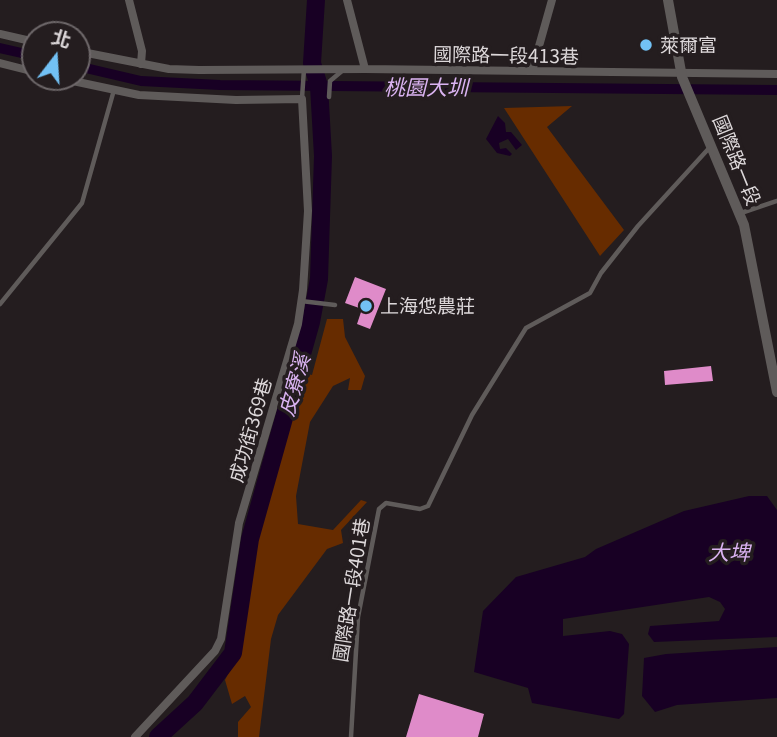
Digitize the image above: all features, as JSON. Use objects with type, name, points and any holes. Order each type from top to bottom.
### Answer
[{"type":"street","points":[[129,0],[142,51],[141,64]]},
{"type":"street","points":[[347,0],[365,69]]},
{"type":"street","points":[[532,71],[552,0]]},
{"type":"street","points":[[668,0],[682,74]]},
{"type":"street","points":[[0,34],[21,39]]},
{"type":"street","points":[[91,54],[141,64],[199,70],[304,69]]},
{"type":"street","points":[[0,62],[21,68]]},
{"type":"street","name":"國際路一段413巷","points":[[304,69],[777,74]]},
{"type":"street","name":"國際路一段","points":[[682,74],[740,213],[777,392]]},
{"type":"street","points":[[91,85],[139,95],[236,100],[302,99]]},
{"type":"street","name":"成功街369巷","points":[[135,737],[215,651],[221,639],[240,523],[298,324],[302,301],[308,211],[302,99]]},
{"type":"lane","points":[[302,99],[304,69]]},
{"type":"lane","points":[[328,97],[330,81],[346,69]]},
{"type":"lane","points":[[0,304],[82,203],[114,90]]},
{"type":"lane","name":"國際路一段401巷","points":[[351,737],[358,617],[379,509],[386,503],[420,509],[428,506],[472,415],[526,328],[590,293],[601,273],[638,226],[712,145]]},
{"type":"lane","points":[[740,213],[777,201]]},
{"type":"lane","points":[[302,301],[335,305]]},
{"type":"shaded area","points":[[572,106],[547,127],[624,230],[600,256],[504,108]]},
{"type":"shaded area","points":[[327,319],[343,319],[345,337],[365,376],[361,390],[348,390],[350,378],[333,386],[310,422],[296,496],[298,524],[333,530],[361,500],[367,502],[341,530],[343,543],[327,549],[278,615],[271,639],[259,737],[238,737],[238,722],[251,707],[245,696],[232,704],[225,680],[239,652],[255,538],[296,390],[302,372],[312,375]]},
{"type":"water","points":[[498,116],[505,123],[506,132],[511,132],[522,145],[516,150],[508,139],[499,143],[500,149],[506,148],[512,154],[510,156],[497,153],[486,139]]},
{"type":"water","name":"大埤","points":[[749,496],[767,496],[777,510],[777,637],[654,642],[648,634],[650,626],[719,621],[725,609],[720,602],[709,597],[563,619],[563,636],[610,631],[622,634],[629,644],[624,714],[619,719],[532,703],[528,688],[474,672],[483,611],[516,577],[585,557],[596,549],[684,511]]},
{"type":"water","points":[[777,647],[777,698],[677,705],[655,712],[642,696],[644,658],[666,654]]},
{"type":"building","name":"上海怹農莊","points":[[355,277],[386,289],[370,329],[357,324],[362,309],[345,303]]},
{"type":"building","points":[[711,366],[713,381],[665,385],[664,371]]},
{"type":"building","points":[[419,694],[484,714],[478,737],[406,737]]},
{"type":"waterway","name":"皮寮溪","points":[[158,737],[195,703],[233,653],[250,539],[311,322],[319,279],[323,156],[319,86],[312,63],[316,0]]},
{"type":"waterway","name":"桃園大圳","points":[[0,48],[21,53]]},
{"type":"waterway","name":"桃園大圳","points":[[91,69],[141,81],[220,85],[777,90]]},
{"type":"place","name":"萊爾富","points":[[646,45]]},
{"type":"place","name":"上海怹農莊","points":[[366,306]]}]
